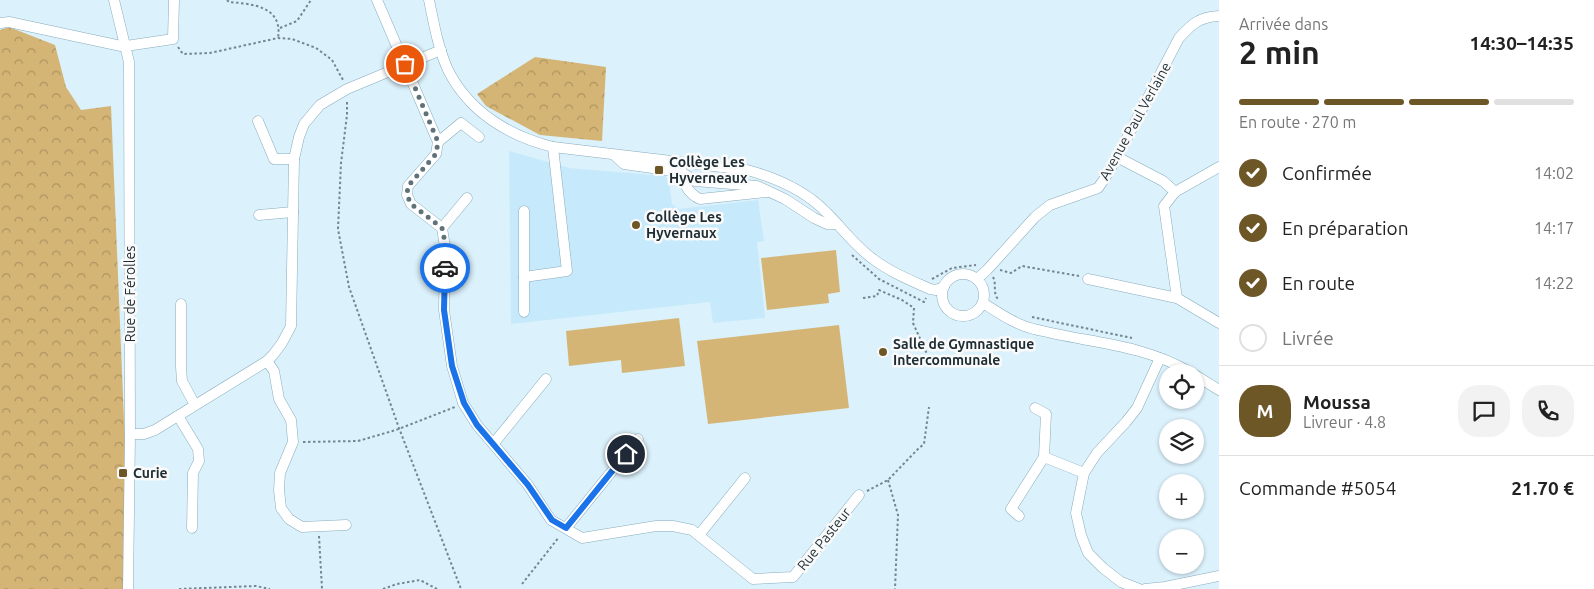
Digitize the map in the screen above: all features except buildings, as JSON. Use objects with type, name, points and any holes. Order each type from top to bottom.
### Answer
[{"type":"street","name":"Rue de Férolles","points":[[114,0],[129,62],[130,434],[128,589]]},
{"type":"street","points":[[0,23],[9,22],[126,46],[173,39],[174,0]]},
{"type":"street","points":[[377,0],[438,142],[436,154],[408,186],[407,195],[411,204],[442,228],[467,198]]},
{"type":"street","points":[[430,0],[435,29],[448,69],[470,102],[488,119],[519,136],[553,147],[614,155],[681,167],[747,170],[766,175],[791,186],[807,196],[825,211],[871,258],[888,269],[930,289],[936,290],[944,287]]},
{"type":"street","name":"Avenue Paul Verlaine","points":[[977,279],[986,264],[1050,205],[1098,188],[1117,157],[1179,38],[1192,24],[1206,17],[1219,16]]},
{"type":"street","points":[[130,434],[150,432],[267,361],[273,355],[291,326],[294,159],[298,137],[304,124],[320,105],[347,89],[441,50]]},
{"type":"street","points":[[258,121],[274,159],[294,159]]},
{"type":"street","points":[[438,142],[461,123],[479,137]]},
{"type":"street","points":[[524,277],[567,271],[553,147]]},
{"type":"street","points":[[1117,157],[1163,180],[1175,192]]},
{"type":"street","points":[[681,167],[695,181],[757,186],[827,224],[837,224]]},
{"type":"street","points":[[681,167],[684,182],[690,192],[700,199],[769,192]]},
{"type":"street","points":[[1177,298],[1164,206],[1175,192],[1219,167]]},
{"type":"street","points":[[524,211],[524,312]]},
{"type":"street","points":[[259,215],[293,212]]},
{"type":"street","name":"Rue Pasteur","points":[[442,228],[446,247],[444,310],[452,366],[464,403],[477,425],[528,485],[552,520],[582,538],[656,526],[673,526],[692,530],[753,579],[793,577],[859,495]]},
{"type":"street","points":[[958,275],[971,276],[977,279],[983,290],[983,303],[976,312],[970,315],[958,315],[951,312],[943,299],[944,287],[948,281],[958,275]]},
{"type":"street","points":[[1088,279],[1177,298],[1219,324]]},
{"type":"street","points":[[983,303],[1006,317],[1032,329],[1118,345],[1173,364]]},
{"type":"street","points":[[181,304],[182,381],[195,405]]},
{"type":"street","points":[[1139,589],[1121,582],[1088,553],[1081,535],[1076,513],[1084,473],[1097,453],[1137,408],[1160,358]]},
{"type":"street","points":[[267,361],[274,370],[278,399],[291,420],[293,442],[280,473],[281,508],[289,520],[302,527],[346,525]]},
{"type":"street","points":[[494,443],[546,379]]},
{"type":"street","points":[[1204,381],[1219,390]]},
{"type":"street","points":[[1019,516],[1011,509],[1044,457],[1046,414],[1035,408]]},
{"type":"street","points":[[178,416],[198,449],[198,461],[193,473],[192,528]]},
{"type":"street","points":[[566,528],[638,439]]},
{"type":"street","points":[[1044,457],[1084,473]]},
{"type":"street","points":[[699,535],[745,478]]},
{"type":"street","points":[[1145,589],[1219,576]]},
{"type":"path","points":[[227,0],[229,2],[264,8],[276,18],[280,28],[278,38]]},
{"type":"path","points":[[280,28],[297,21],[311,0]]},
{"type":"path","points":[[173,39],[183,54],[210,53],[278,38],[292,39],[316,48],[332,60],[341,74],[347,89],[347,115],[341,163],[338,229],[349,287],[399,428],[460,589]]},
{"type":"path","points":[[931,281],[952,268],[986,264],[1003,272],[1011,273],[1022,266],[1088,279]]},
{"type":"path","points":[[863,298],[877,296],[879,290],[902,300],[914,308],[913,323],[927,354]]},
{"type":"path","points":[[293,442],[358,441],[399,428],[464,403]]},
{"type":"path","points":[[859,495],[888,480],[924,444],[929,408]]},
{"type":"path","points":[[888,480],[898,515],[895,589]]},
{"type":"path","points":[[318,526],[322,589]]},
{"type":"path","points":[[522,584],[566,528]]},
{"type":"path","points":[[383,589],[397,584],[420,580],[437,589]]},
{"type":"path","points":[[179,589],[256,586],[270,589]]},
{"type":"shaded area","name":"Collège Les Hyvernaux","points":[[509,151],[569,168],[665,176],[669,181],[672,204],[679,209],[758,200],[764,241],[757,242],[765,318],[713,323],[710,302],[511,324]]},
{"type":"green space","points":[[9,27],[55,45],[66,87],[81,110],[111,106],[131,589],[0,589],[0,30]]},
{"type":"green space","points":[[535,57],[606,67],[602,141],[540,135],[486,106],[477,94]]},
{"type":"green space","points":[[836,250],[840,292],[828,294],[829,303],[767,310],[761,258]]},
{"type":"green space","points":[[679,318],[685,366],[622,373],[621,360],[569,366],[566,331]]},
{"type":"green space","points":[[839,325],[849,408],[708,424],[697,341]]},
{"type":"way so far","points":[[405,64],[438,142],[436,154],[408,186],[407,195],[411,204],[442,228],[446,247],[445,268]]},
{"type":"place","name":"Collège Les Hyverneaux","points":[[659,170]]},
{"type":"place","name":"Collège Les Hyvernaux","points":[[636,225]]},
{"type":"place","name":"Salle de Gymnastique Intercommunale","points":[[883,352]]},
{"type":"place","name":"Curie","points":[[123,473]]},
{"type":"route","points":[[445,268],[444,310],[452,366],[464,403],[477,425],[506,457],[552,520],[566,528],[626,454]]}]
